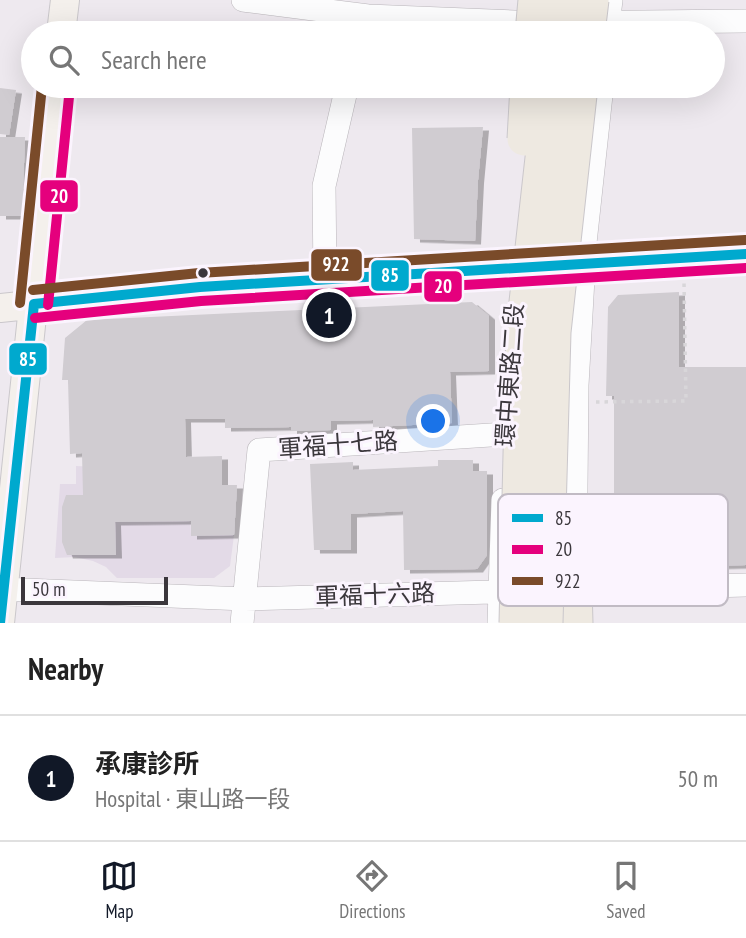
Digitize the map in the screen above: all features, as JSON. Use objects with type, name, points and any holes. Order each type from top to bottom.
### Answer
[{"type":"highway","points":[[517,494],[527,98]]},
{"type":"highway","points":[[522,276],[548,98]]},
{"type":"highway","points":[[550,494],[554,332],[580,98]]},
{"type":"main road","points":[[62,21],[65,0]]},
{"type":"main road","points":[[1,623],[2,589],[55,98]]},
{"type":"main road","points":[[0,308],[200,286],[326,278],[522,276],[584,264],[746,254]]},
{"type":"street","points":[[243,0],[365,17],[710,21]]},
{"type":"street","points":[[544,0],[544,20]]},
{"type":"street","points":[[725,21],[746,22]]},
{"type":"street","points":[[326,278],[324,186],[344,98]]},
{"type":"street","name":"環中東路二段","points":[[503,494],[534,98]]},
{"type":"street","points":[[576,494],[576,404],[584,264],[601,98]]},
{"type":"street","name":"軍福十七路","points":[[242,623],[259,450],[506,434]]},
{"type":"street","name":"軍福十六路","points":[[728,584],[746,584]]},
{"type":"street","name":"軍福十六路","points":[[2,589],[245,598],[498,591]]},
{"type":"path","points":[[576,404],[608,401],[686,401],[684,258]]},
{"type":"shaded area","points":[[76,466],[145,469],[189,485],[191,535],[234,535],[230,566],[214,578],[117,578],[106,567],[93,561],[75,557],[55,558],[60,484],[76,484]]},
{"type":"building","points":[[0,88],[16,90],[9,135],[0,134]]},
{"type":"building","points":[[483,127],[475,241],[414,239],[412,128]]},
{"type":"building","points":[[0,137],[25,137],[22,216],[0,216]]},
{"type":"building","points":[[679,292],[679,367],[746,367],[746,565],[728,565],[728,494],[614,493],[614,396],[606,396],[608,307],[618,295]]},
{"type":"building","points":[[472,302],[489,316],[489,371],[450,372],[452,423],[373,427],[373,420],[331,421],[331,430],[291,431],[291,427],[225,428],[225,419],[185,419],[186,457],[222,456],[222,485],[237,485],[234,535],[191,536],[191,521],[115,522],[116,555],[67,555],[62,542],[62,507],[66,495],[83,495],[82,453],[70,454],[68,380],[62,380],[65,338],[87,320]]},
{"type":"building","points":[[438,460],[473,460],[473,471],[487,471],[487,555],[477,569],[404,570],[403,511],[351,514],[351,550],[314,550],[310,464],[353,462],[353,470],[438,466]]},
{"type":"transit line","name":"922","points":[[20,303],[41,98]]},
{"type":"transit line","name":"20","points":[[48,305],[69,98]]},
{"type":"transit line","name":"922","points":[[33,290],[199,273],[745,240]]},
{"type":"transit line","name":"85","points":[[34,304],[200,287],[746,254]]},
{"type":"transit line","name":"20","points":[[35,318],[201,301],[746,268]]},
{"type":"transit line","name":"85","points":[[0,623],[34,304]]},
{"type":"place","name":"承康診所","points":[[329,315]]}]
